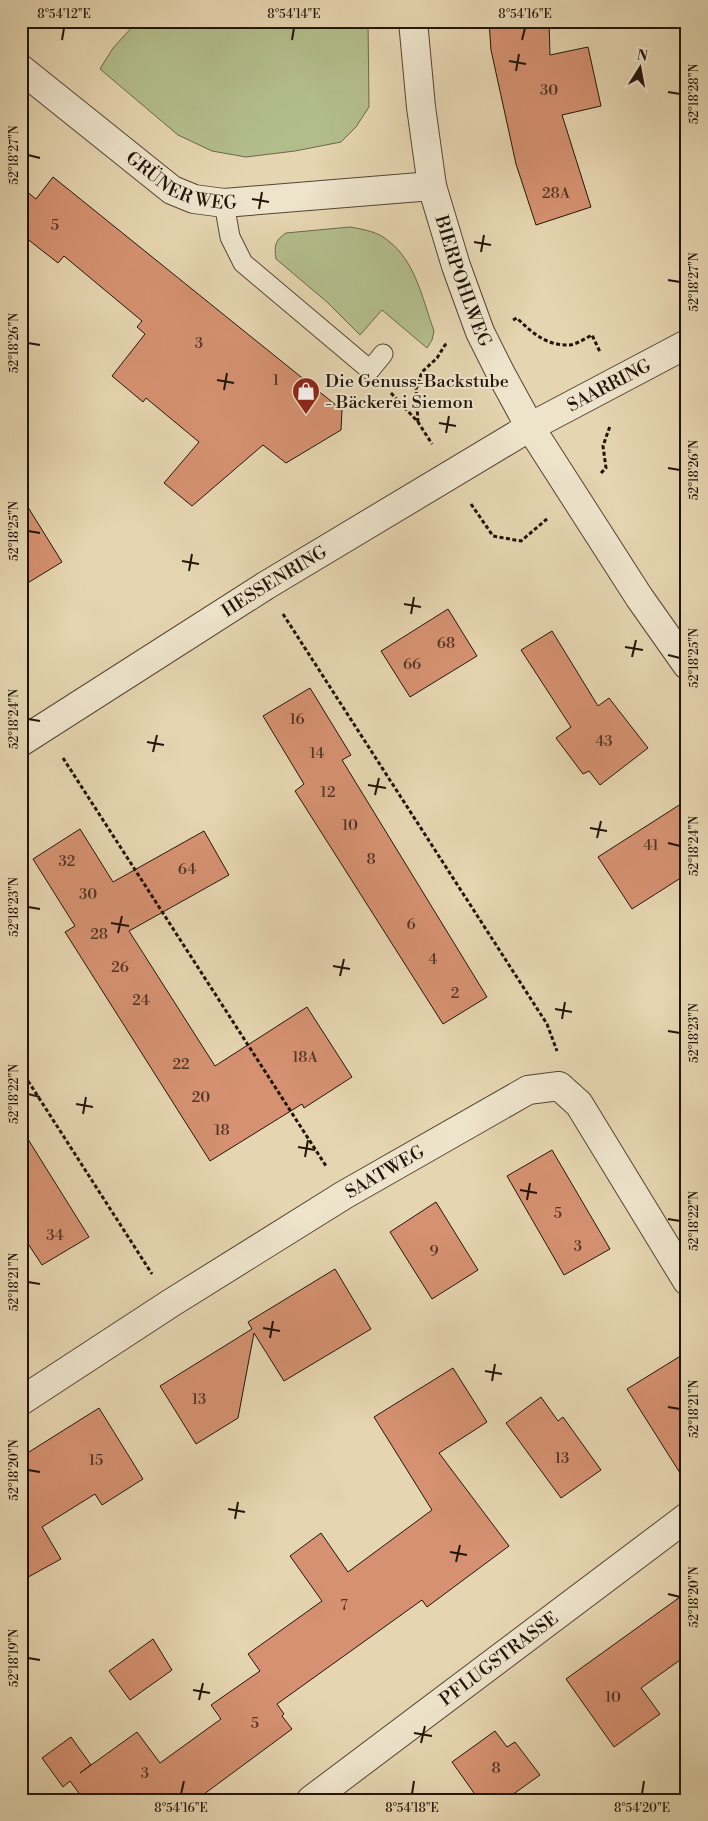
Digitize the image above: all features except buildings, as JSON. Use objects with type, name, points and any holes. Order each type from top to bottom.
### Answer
[{"type":"street","name":"BIERPOHLWEG","points":[[413,21],[421,107],[432,186],[456,266],[480,332],[530,427],[639,597],[687,665]]},
{"type":"street","name":"GRÜNER WEG","points":[[21,69],[172,190],[194,199],[224,203],[432,186]]},
{"type":"street","name":"SAARRING","points":[[530,427],[687,344]]},
{"type":"street","name":"HESSENRING","points":[[32,735],[265,586],[530,427]]},
{"type":"street","name":"SAATWEG","points":[[21,1401],[171,1303],[344,1194],[528,1090],[559,1086]]},
{"type":"street","points":[[559,1086],[579,1104],[687,1281]]},
{"type":"street","name":"PFLUGSTRASSE","points":[[311,1800],[687,1517]]},
{"type":"lane","points":[[224,203],[230,237],[243,264],[370,370],[383,354]]},
{"type":"path","points":[[370,370],[418,422],[451,474]]},
{"type":"path","points":[[265,586],[547,1024],[559,1055],[559,1086]]},
{"type":"path","points":[[32,735],[344,1194]]},
{"type":"path","points":[[21,1070],[171,1303]]},
{"type":"green space","points":[[144,21],[368,21],[369,107],[356,127],[341,142],[295,151],[246,157],[212,151],[178,135],[100,69],[113,48],[133,26]]},
{"type":"green space","points":[[350,227],[372,232],[383,237],[403,255],[416,279],[434,331],[432,340],[427,348],[382,310],[360,335],[327,302],[276,259],[276,244],[286,233]]},
{"type":"place","name":"Die Genuss-Backstube - Bäckerei Siemon","points":[[306,415]]}]
